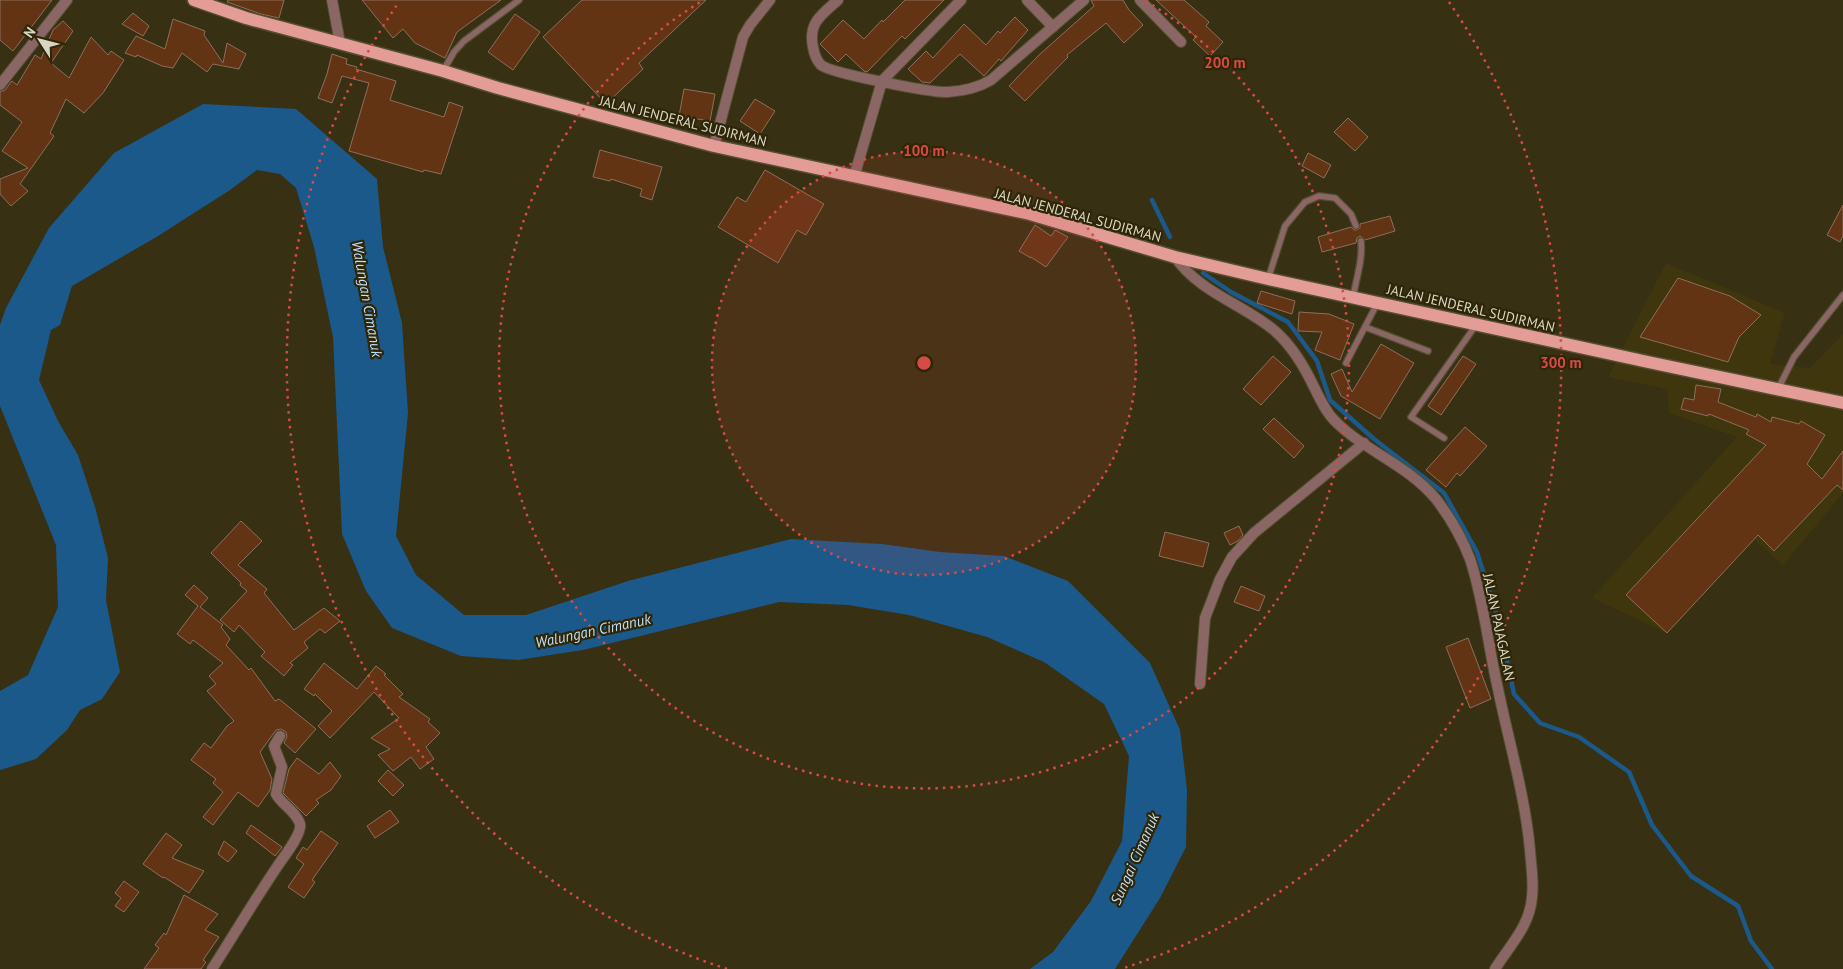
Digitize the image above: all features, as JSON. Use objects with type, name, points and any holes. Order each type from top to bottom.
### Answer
[{"type":"main road","name":"JALAN JENDERAL SUDIRMAN","points":[[194,0],[246,18],[443,70],[498,88],[714,146],[1030,214],[1175,257],[1268,279],[1843,403]]},
{"type":"street","points":[[0,85],[67,0]]},
{"type":"street","points":[[332,0],[340,43]]},
{"type":"street","points":[[714,146],[743,37],[770,0]]},
{"type":"street","points":[[838,0],[818,18],[811,35],[819,62],[830,69],[882,81],[946,92],[982,86],[992,80],[1084,0]]},
{"type":"street","points":[[854,177],[882,81],[961,0]]},
{"type":"street","points":[[1027,0],[1053,27]]},
{"type":"street","points":[[1140,0],[1181,42]]},
{"type":"street","name":"JALAN PAJAGALAN","points":[[1175,257],[1184,270],[1195,280],[1278,333],[1295,351],[1332,418],[1342,428],[1413,476],[1436,500],[1470,558],[1486,618],[1496,679],[1515,759],[1527,820],[1531,860],[1532,897],[1529,914],[1524,926],[1495,969]]},
{"type":"street","points":[[1200,684],[1205,618],[1220,579],[1232,558],[1254,533],[1364,443]]},
{"type":"street","points":[[212,969],[300,829],[300,824],[296,817],[276,794],[282,767],[274,746],[280,736]]},
{"type":"lane","points":[[443,70],[454,52],[464,41],[518,0]]},
{"type":"lane","points":[[1268,279],[1285,226],[1305,202],[1319,196],[1335,198],[1351,214],[1356,226]]},
{"type":"lane","points":[[1353,298],[1363,253],[1361,241]]},
{"type":"lane","points":[[1778,389],[1794,357],[1843,295]]},
{"type":"lane","points":[[1346,363],[1378,302]]},
{"type":"lane","points":[[1444,438],[1411,417],[1476,325]]},
{"type":"lane","points":[[1365,326],[1428,351]]},
{"type":"shaded area","points":[[1666,263],[1785,313],[1770,364],[1810,368],[1843,334],[1843,493],[1783,565],[1749,535],[1667,633],[1592,598],[1737,437],[1669,413],[1667,389],[1608,377]]},
{"type":"water","points":[[203,104],[296,109],[377,179],[383,247],[402,323],[408,413],[396,536],[416,575],[464,615],[526,615],[628,581],[791,539],[882,544],[940,552],[1004,556],[1068,581],[1150,663],[1180,730],[1187,790],[1186,847],[1160,898],[1115,969],[1030,969],[1053,952],[1091,901],[1122,841],[1129,756],[1104,704],[1044,662],[987,637],[909,615],[848,605],[779,602],[583,650],[518,660],[461,656],[392,628],[366,591],[342,534],[333,337],[314,247],[296,188],[280,174],[257,170],[230,190],[158,236],[72,286],[60,325],[51,330],[39,380],[58,421],[78,455],[95,507],[108,558],[106,600],[120,672],[102,699],[80,710],[67,730],[36,759],[0,770],[0,691],[28,675],[58,607],[56,545],[0,406],[0,325],[6,308],[49,228],[114,153]]},
{"type":"building","points":[[0,0],[52,0],[13,51],[0,40]]},
{"type":"building","points":[[228,0],[284,0],[279,18],[227,2]]},
{"type":"building","points":[[362,0],[501,0],[457,32],[445,58],[415,43],[403,29],[393,38]]},
{"type":"building","points":[[582,0],[706,0],[639,63],[643,69],[606,104],[543,37]]},
{"type":"building","points":[[905,0],[944,0],[905,39],[902,36],[867,72],[846,54],[838,62],[820,44],[843,20],[864,39]]},
{"type":"building","points":[[1091,0],[1123,0],[1129,10],[1143,25],[1124,43],[1106,23],[1067,55],[1068,57],[1025,101],[1009,86],[1039,55],[1094,6]]},
{"type":"building","points":[[1156,0],[1184,0],[1209,22],[1206,26],[1223,42],[1210,56],[1193,40],[1196,37]]},
{"type":"building","points":[[133,13],[149,26],[143,36],[122,24]]},
{"type":"building","points":[[515,14],[540,32],[513,70],[488,52]]},
{"type":"building","points":[[1015,17],[1028,30],[1001,61],[999,59],[984,76],[960,54],[930,83],[922,82],[908,69],[926,51],[933,58],[964,24],[986,45],[998,31],[1000,33]]},
{"type":"building","points":[[173,19],[205,31],[204,35],[223,63],[227,43],[246,54],[239,69],[213,64],[207,72],[182,53],[173,68],[162,66],[137,55],[136,57],[125,53],[136,36],[165,49]]},
{"type":"building","points":[[63,21],[73,31],[51,63],[69,78],[91,37],[108,55],[111,51],[124,60],[103,93],[84,113],[66,99],[50,133],[54,136],[20,184],[28,191],[11,206],[0,194],[0,179],[28,168],[2,151],[22,122],[0,105],[0,92],[5,90],[12,81],[17,85],[35,55],[41,59],[53,30]]},
{"type":"building","points":[[332,54],[347,59],[346,64],[357,67],[356,69],[396,81],[390,100],[444,117],[449,102],[463,107],[441,174],[424,170],[423,172],[349,151],[369,83],[342,76],[332,103],[318,98]]},
{"type":"building","points":[[684,89],[715,94],[710,121],[679,116]]},
{"type":"building","points":[[755,99],[775,111],[760,134],[740,121]]},
{"type":"building","points":[[1348,118],[1368,137],[1355,151],[1334,132]]},
{"type":"building","points":[[600,150],[662,167],[652,200],[640,196],[642,189],[611,179],[610,181],[593,177]]},
{"type":"building","points":[[1308,153],[1331,165],[1324,178],[1302,166]]},
{"type":"building","points":[[765,170],[824,204],[806,235],[797,230],[778,263],[718,227],[737,197],[746,202]]},
{"type":"building","points":[[1843,205],[1843,236],[1840,242],[1827,235]]},
{"type":"building","points":[[1390,216],[1395,231],[1365,240],[1360,236],[1357,238],[1356,243],[1322,252],[1318,237],[1351,227],[1357,230],[1360,228],[1360,224]]},
{"type":"building","points":[[1035,225],[1051,236],[1055,230],[1068,237],[1046,267],[1019,251]]},
{"type":"building","points":[[1678,278],[1730,296],[1761,315],[1739,337],[1728,362],[1640,337]]},
{"type":"building","points":[[1261,291],[1295,301],[1292,314],[1257,303]]},
{"type":"building","points":[[1299,312],[1329,314],[1354,324],[1340,360],[1315,350],[1322,332],[1298,331]]},
{"type":"building","points":[[1381,344],[1414,363],[1380,419],[1341,396],[1331,374],[1342,369],[1352,392]]},
{"type":"building","points":[[1273,356],[1291,372],[1261,405],[1243,389]]},
{"type":"building","points":[[1463,356],[1476,364],[1441,415],[1428,406]]},
{"type":"building","points":[[1696,385],[1721,389],[1718,402],[1756,417],[1757,414],[1771,422],[1772,417],[1799,424],[1801,421],[1825,435],[1807,464],[1822,479],[1843,451],[1843,490],[1837,485],[1774,551],[1758,535],[1667,633],[1626,595],[1766,445],[1746,434],[1749,430],[1709,414],[1708,416],[1681,409],[1684,398],[1694,400]]},
{"type":"building","points":[[1274,418],[1304,446],[1294,458],[1263,429]]},
{"type":"building","points":[[1465,427],[1487,446],[1460,476],[1457,473],[1446,487],[1426,470]]},
{"type":"building","points":[[241,521],[262,541],[238,565],[267,589],[264,593],[294,630],[324,608],[340,621],[325,633],[320,629],[304,642],[308,648],[290,663],[293,665],[284,676],[261,656],[265,652],[239,625],[234,632],[220,620],[247,591],[211,553]]},
{"type":"building","points":[[1239,526],[1243,535],[1238,541],[1230,545],[1224,533]]},
{"type":"building","points":[[1165,532],[1209,543],[1203,567],[1159,556]]},
{"type":"building","points":[[194,585],[208,598],[200,607],[223,625],[221,627],[230,639],[226,645],[249,670],[251,668],[275,701],[279,699],[316,729],[295,753],[284,743],[287,737],[286,732],[281,729],[276,730],[260,752],[272,779],[270,790],[258,807],[238,792],[213,825],[203,817],[223,792],[213,783],[216,779],[191,760],[204,743],[211,748],[227,726],[234,721],[207,691],[216,684],[209,676],[223,663],[193,640],[190,644],[177,634],[198,606],[185,595]]},
{"type":"building","points":[[1241,586],[1265,596],[1259,611],[1234,602]]},
{"type":"building","points":[[1468,638],[1491,699],[1470,708],[1446,647]]},
{"type":"building","points":[[324,663],[357,689],[376,666],[386,674],[384,675],[403,694],[399,697],[430,719],[428,722],[440,733],[426,747],[434,759],[420,769],[411,757],[393,771],[378,755],[390,749],[371,738],[399,718],[374,692],[330,738],[318,726],[332,711],[315,694],[314,696],[304,689]]},
{"type":"building","points":[[297,758],[319,774],[330,762],[341,776],[331,790],[316,800],[319,803],[306,816],[283,793],[289,769]]},
{"type":"building","points":[[388,770],[404,785],[393,796],[378,781]]},
{"type":"building","points":[[390,810],[399,822],[375,838],[367,826]]},
{"type":"building","points":[[251,825],[282,847],[275,856],[246,833]]},
{"type":"building","points":[[321,831],[338,843],[312,880],[315,882],[304,898],[288,887],[304,864],[296,858],[303,847],[307,850]]},
{"type":"building","points":[[166,833],[182,845],[172,858],[204,871],[189,893],[143,864]]},
{"type":"building","points":[[224,841],[237,851],[228,862],[218,854]]},
{"type":"building","points":[[124,881],[139,892],[124,912],[115,906],[121,898],[115,893]]},
{"type":"building","points":[[184,895],[218,914],[205,930],[219,937],[203,960],[206,962],[201,969],[144,969],[159,948],[155,945],[164,933],[166,935]]},
{"type":"waterway","points":[[1152,200],[1170,237]]},
{"type":"waterway","points":[[1203,273],[1231,292],[1288,322],[1317,361],[1330,400],[1374,439],[1444,493],[1477,552],[1498,619],[1514,694],[1540,723],[1579,737],[1629,772],[1652,825],[1691,876],[1738,906],[1751,941],[1772,969]]},
{"type":"water label","name":"Walungan Cimanuk","points":[[367,299]]},
{"type":"water label","name":"Walungan Cimanuk","points":[[593,631]]},
{"type":"water label","name":"Sungai Cimanuk","points":[[1135,859]]}]
